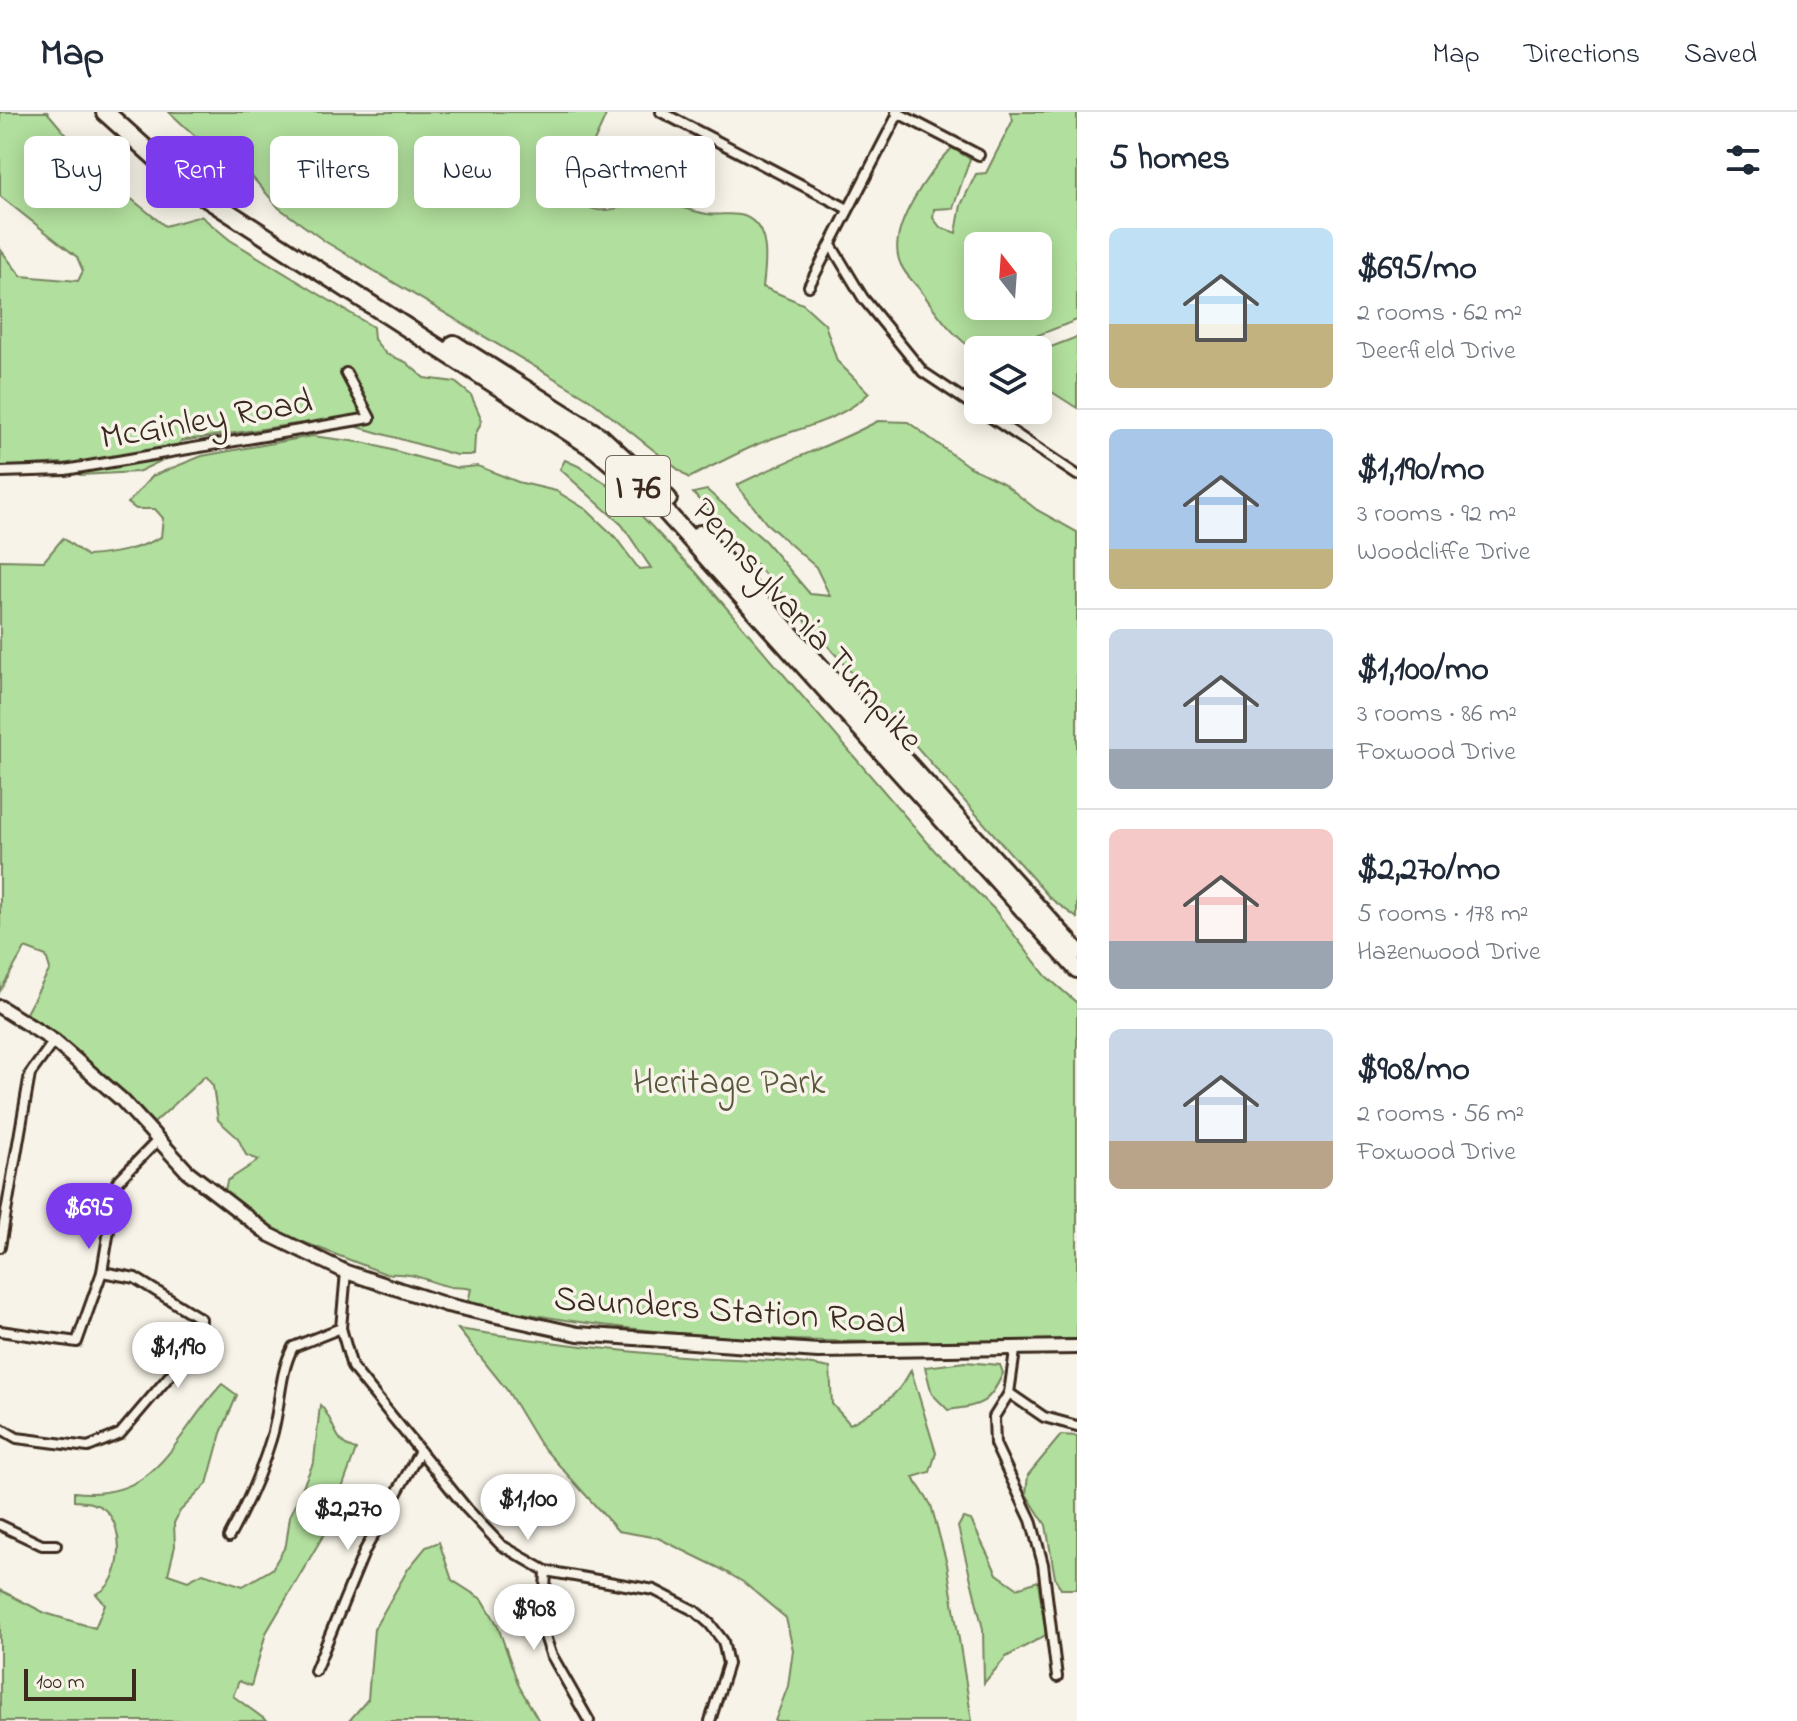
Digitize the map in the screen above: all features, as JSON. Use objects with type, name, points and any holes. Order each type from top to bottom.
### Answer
[{"type":"highway","name":"Pennsylvania Turnpike","points":[[105,112],[186,185],[595,449],[657,502],[1077,969]]},
{"type":"highway","name":"Pennsylvania Turnpike","points":[[121,112],[192,176],[601,437],[665,495],[1077,951]]},
{"type":"street","points":[[661,112],[848,209]]},
{"type":"street","points":[[809,286],[898,113],[979,155]]},
{"type":"street","points":[[831,245],[876,316],[923,372],[1077,475]]},
{"type":"street","name":"McGinley Road","points":[[0,472],[65,470],[370,418],[346,373]]},
{"type":"street","name":"Saunders Station Road","points":[[0,1007],[54,1041],[122,1100],[197,1179],[270,1235],[346,1272],[447,1305],[578,1334],[818,1351],[1015,1351],[1077,1347]]},
{"type":"street","points":[[0,1247],[5,1181],[30,1074],[54,1041]]},
{"type":"street","points":[[0,1331],[77,1342],[102,1272],[117,1182],[159,1139]]},
{"type":"street","points":[[0,1428],[17,1438],[88,1447],[120,1434],[200,1340],[201,1319],[135,1278],[102,1272]]},
{"type":"street","points":[[346,1272],[341,1328],[352,1367],[501,1545],[546,1571],[654,1590],[695,1611],[710,1624],[723,1641],[728,1664],[710,1721]]},
{"type":"street","points":[[229,1537],[272,1437],[284,1364],[293,1347],[341,1328]]},
{"type":"street","points":[[1015,1351],[1009,1393],[994,1417],[995,1444],[1035,1535],[1043,1564],[1057,1677]]},
{"type":"street","points":[[1009,1393],[1044,1417],[1077,1426]]},
{"type":"street","points":[[315,1671],[365,1550],[420,1451]]},
{"type":"street","points":[[0,1525],[42,1545],[56,1545]]},
{"type":"street","points":[[546,1571],[543,1630],[551,1654],[589,1721]]},
{"type":"green space","points":[[0,112],[47,112],[67,136],[24,136],[24,208],[130,208],[130,198],[165,226],[201,216],[230,240],[373,327],[374,339],[386,354],[406,362],[424,378],[455,382],[471,395],[482,420],[475,436],[474,455],[456,455],[330,419],[181,441],[171,456],[138,472],[80,475],[62,463],[0,467],[0,249],[21,276],[78,281],[83,271],[77,257],[0,196]]},
{"type":"green space","points":[[169,112],[607,112],[596,136],[536,136],[536,208],[685,208],[707,214],[740,215],[753,221],[765,246],[763,287],[803,304],[825,324],[837,361],[869,393],[830,418],[756,445],[689,478],[589,399],[326,242],[279,208],[398,208],[398,136],[270,136],[270,198],[254,179],[254,136],[194,135]]},
{"type":"green space","points":[[1010,112],[1077,112],[1077,320],[1036,336],[964,336],[964,342],[901,265],[897,247],[905,216],[933,171],[952,148],[970,159],[953,208],[934,209],[933,218],[940,227],[956,233],[961,205],[976,174],[986,173],[1013,120]]},
{"type":"green space","points":[[1077,337],[1077,408],[1052,392],[1052,347]]},
{"type":"green space","points":[[878,421],[908,422],[968,466],[1003,483],[1037,510],[1077,532],[1077,918],[1050,898],[693,493],[707,490],[765,541],[810,594],[830,596],[816,567],[766,523],[737,485]]},
{"type":"green space","name":"Heritage Park","points":[[312,436],[366,443],[457,468],[478,466],[518,482],[556,491],[587,510],[615,537],[639,569],[651,568],[622,525],[560,469],[565,460],[603,481],[695,571],[935,851],[994,909],[1046,976],[1077,1003],[1077,1339],[848,1342],[695,1335],[543,1316],[468,1302],[471,1289],[451,1287],[406,1274],[386,1274],[280,1233],[248,1212],[225,1190],[227,1181],[259,1160],[246,1155],[238,1138],[218,1120],[213,1086],[205,1076],[154,1123],[108,1077],[104,1078],[26,1013],[50,969],[46,956],[25,948],[0,991],[0,560],[44,561],[63,538],[87,556],[116,553],[143,545],[161,537],[163,518],[155,509],[136,509],[128,503],[152,476],[202,456]]},
{"type":"green space","points":[[458,1329],[606,1349],[780,1361],[830,1368],[832,1404],[850,1424],[893,1395],[911,1370],[936,1453],[930,1472],[913,1477],[931,1505],[947,1564],[972,1721],[775,1721],[788,1686],[793,1650],[786,1618],[743,1582],[719,1568],[658,1538],[618,1531],[539,1443],[507,1390]]},
{"type":"green space","points":[[965,1362],[1000,1365],[1003,1373],[993,1392],[983,1402],[948,1410],[932,1394],[925,1367]]},
{"type":"green space","points":[[222,1384],[237,1395],[221,1433],[207,1484],[180,1511],[174,1523],[175,1546],[168,1574],[188,1581],[203,1573],[243,1586],[272,1569],[286,1545],[290,1516],[314,1461],[320,1405],[338,1437],[356,1450],[337,1512],[266,1633],[251,1686],[239,1681],[233,1696],[267,1721],[0,1721],[0,1590],[45,1613],[95,1628],[105,1604],[96,1594],[112,1579],[117,1567],[119,1541],[111,1517],[104,1509],[74,1501],[74,1492],[103,1492],[127,1487],[146,1476],[162,1461]]},
{"type":"green space","points":[[1061,1435],[1077,1436],[1077,1589],[1061,1589],[1055,1578],[1046,1525],[1026,1494],[1028,1475]]},
{"type":"green space","points":[[963,1518],[971,1520],[997,1574],[1017,1588],[1038,1581],[1046,1635],[1006,1657],[984,1683],[983,1629],[958,1527]]},
{"type":"green space","points":[[439,1542],[452,1580],[483,1600],[497,1624],[519,1686],[539,1721],[349,1721],[368,1699],[374,1629],[408,1569],[426,1547]]}]
